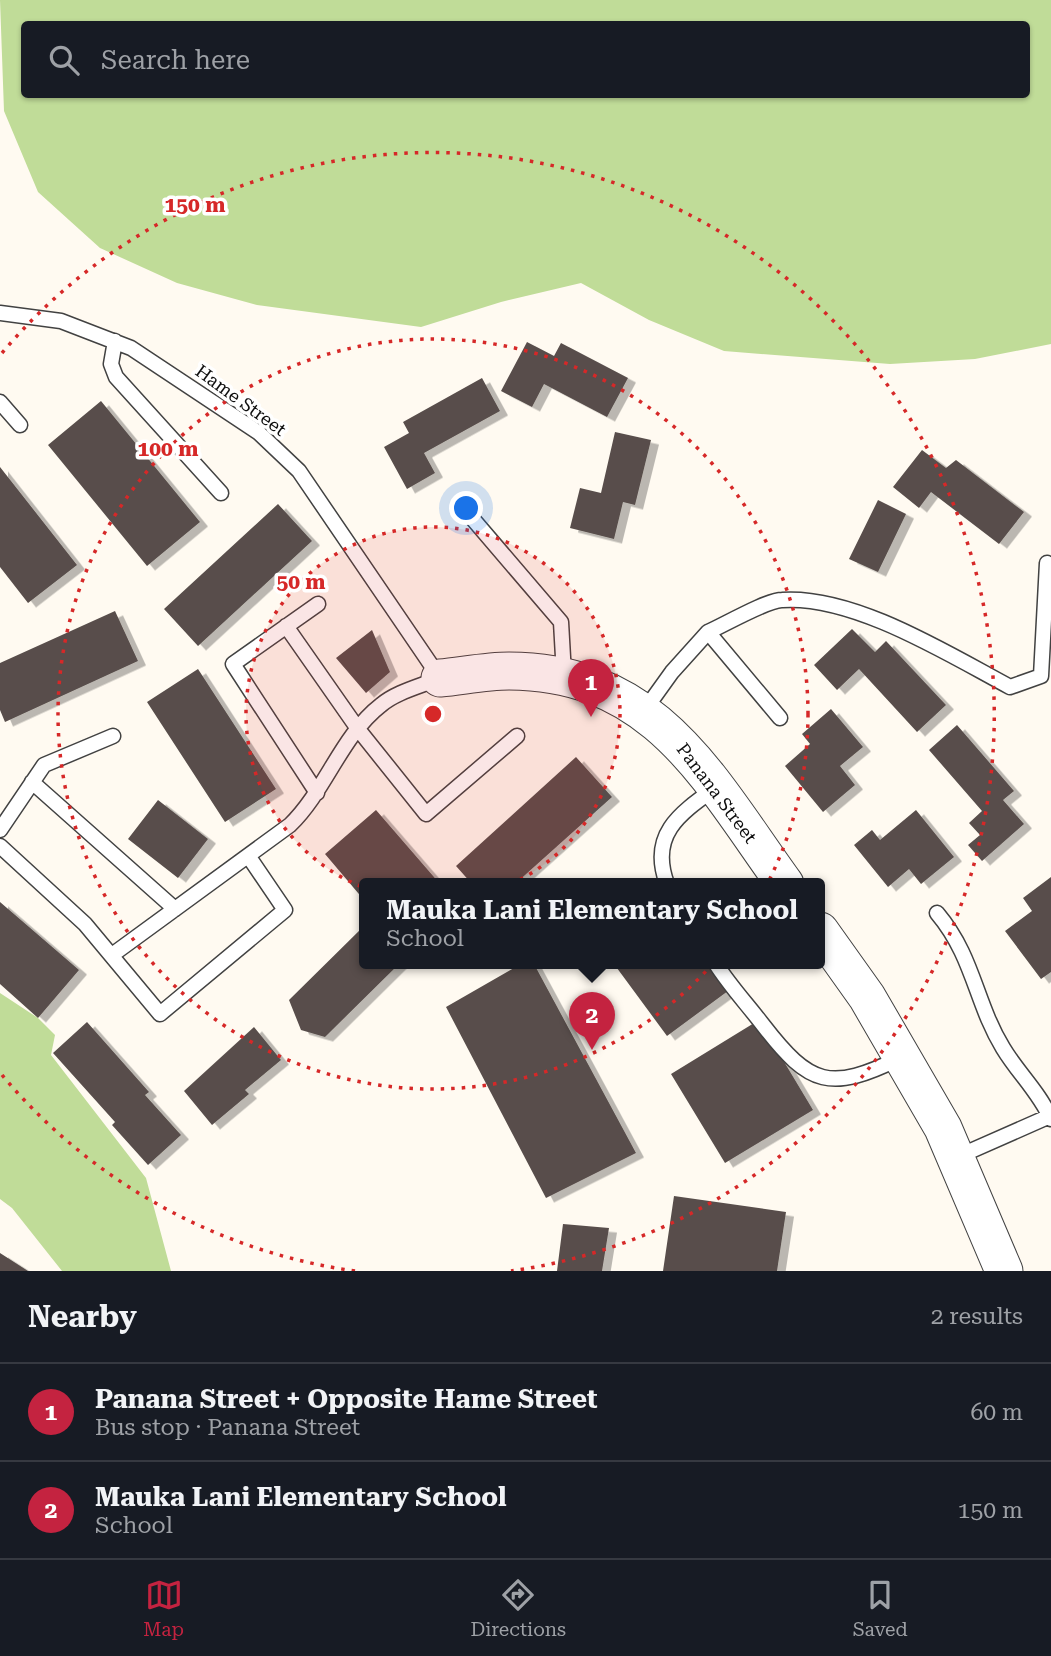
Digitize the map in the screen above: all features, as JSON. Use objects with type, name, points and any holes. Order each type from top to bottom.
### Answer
[{"type":"street","name":"Panana Street","points":[[440,678],[508,671],[564,677],[620,695],[644,711],[687,750],[781,878]]},
{"type":"street","points":[[825,939],[867,997],[956,1158],[1004,1271]]},
{"type":"lane","name":"Hame Street","points":[[0,313],[61,321],[115,341],[162,367],[280,451],[315,494],[440,678]]},
{"type":"lane","points":[[115,341],[111,364],[116,377],[221,493]]},
{"type":"lane","points":[[0,402],[20,425]]},
{"type":"lane","points":[[460,504],[561,622],[564,677]]},
{"type":"lane","points":[[644,711],[672,672],[708,632],[780,599],[837,606],[895,628],[1010,687],[1041,676],[1047,563]]},
{"type":"lane","points":[[317,793],[233,664],[318,604]]},
{"type":"lane","points":[[286,626],[358,729],[426,814],[517,736]]},
{"type":"lane","points":[[708,632],[780,718]]},
{"type":"lane","points":[[112,955],[290,825],[317,793],[358,729],[383,703],[440,678]]},
{"type":"lane","points":[[0,830],[44,765],[113,736]]},
{"type":"lane","points":[[32,782],[175,909]]},
{"type":"lane","points":[[666,878],[662,854],[667,832],[680,813],[716,788]]},
{"type":"lane","points":[[0,846],[85,924],[160,1014],[285,910],[250,856]]},
{"type":"lane","points":[[937,913],[969,961],[982,1003],[1003,1048],[1051,1117],[956,1158]]},
{"type":"lane","points":[[719,969],[787,1056],[808,1072],[833,1079],[859,1077],[901,1057]]},
{"type":"green space","points":[[0,0],[1051,0],[1051,344],[975,359],[890,364],[724,351],[649,320],[581,283],[501,302],[421,327],[257,305],[177,283],[100,248],[38,192],[4,111]]},
{"type":"green space","points":[[0,993],[38,1018],[55,1035],[51,1055],[146,1178],[171,1271],[62,1271],[12,1208],[0,1199]]},
{"type":"building","points":[[527,342],[554,356],[561,343],[628,378],[607,417],[544,384],[532,407],[501,391]]},
{"type":"building","points":[[482,378],[500,411],[424,453],[435,473],[407,489],[384,447],[409,433],[403,422]]},
{"type":"building","points":[[101,401],[200,522],[147,566],[48,445]]},
{"type":"building","points":[[615,432],[651,440],[635,505],[623,502],[614,539],[570,528],[580,488],[601,493]]},
{"type":"building","points":[[922,450],[946,468],[956,460],[1024,512],[999,544],[931,492],[919,508],[893,487]]},
{"type":"building","points":[[0,467],[77,565],[28,603],[0,567]]},
{"type":"building","points":[[878,500],[906,514],[878,572],[849,559]]},
{"type":"building","points":[[278,504],[312,541],[198,646],[164,609]]},
{"type":"building","points":[[115,611],[138,661],[5,722],[0,710],[0,663]]},
{"type":"building","points":[[852,629],[875,652],[886,641],[946,705],[917,732],[859,669],[837,690],[814,665]]},
{"type":"building","points":[[372,630],[390,672],[366,693],[336,658]]},
{"type":"building","points":[[198,669],[276,789],[225,822],[147,702]]},
{"type":"building","points":[[831,709],[863,747],[840,766],[855,785],[823,812],[785,766],[810,744],[802,734]]},
{"type":"building","points":[[957,725],[1014,791],[1003,800],[1024,824],[982,861],[968,845],[980,835],[969,823],[982,811],[929,750]]},
{"type":"building","points":[[576,757],[612,797],[522,878],[467,878],[456,866]]},
{"type":"building","points":[[158,800],[208,839],[178,878],[128,839]]},
{"type":"building","points":[[376,810],[435,878],[359,878],[359,894],[325,854]]},
{"type":"building","points":[[916,810],[954,857],[921,884],[909,869],[888,887],[854,845],[872,830],[880,840]]},
{"type":"building","points":[[1051,877],[1051,972],[1041,979],[1005,931],[1032,911],[1023,898]]},
{"type":"building","points":[[0,902],[79,970],[38,1018],[0,984]]},
{"type":"building","points":[[359,931],[359,969],[394,969],[325,1037],[301,1030],[289,1000]]},
{"type":"building","points":[[512,969],[537,969],[636,1153],[546,1198],[446,1007]]},
{"type":"building","points":[[618,969],[718,969],[732,988],[667,1036]]},
{"type":"building","points":[[759,1020],[813,1110],[725,1163],[671,1074]]},
{"type":"building","points":[[87,1022],[149,1092],[145,1095],[181,1135],[148,1165],[112,1125],[115,1122],[53,1053]]},
{"type":"building","points":[[254,1027],[281,1060],[245,1090],[249,1094],[212,1125],[184,1091]]},
{"type":"building","points":[[674,1196],[786,1212],[777,1271],[663,1271]]},
{"type":"building","points":[[563,1224],[609,1228],[602,1271],[557,1271]]},
{"type":"building","points":[[0,1253],[28,1271],[0,1271]]},
{"type":"place","name":"Panana Street + Opposite Hame Street","points":[[591,717]]},
{"type":"place","name":"Mauka Lani Elementary School","points":[[592,1050]]}]
